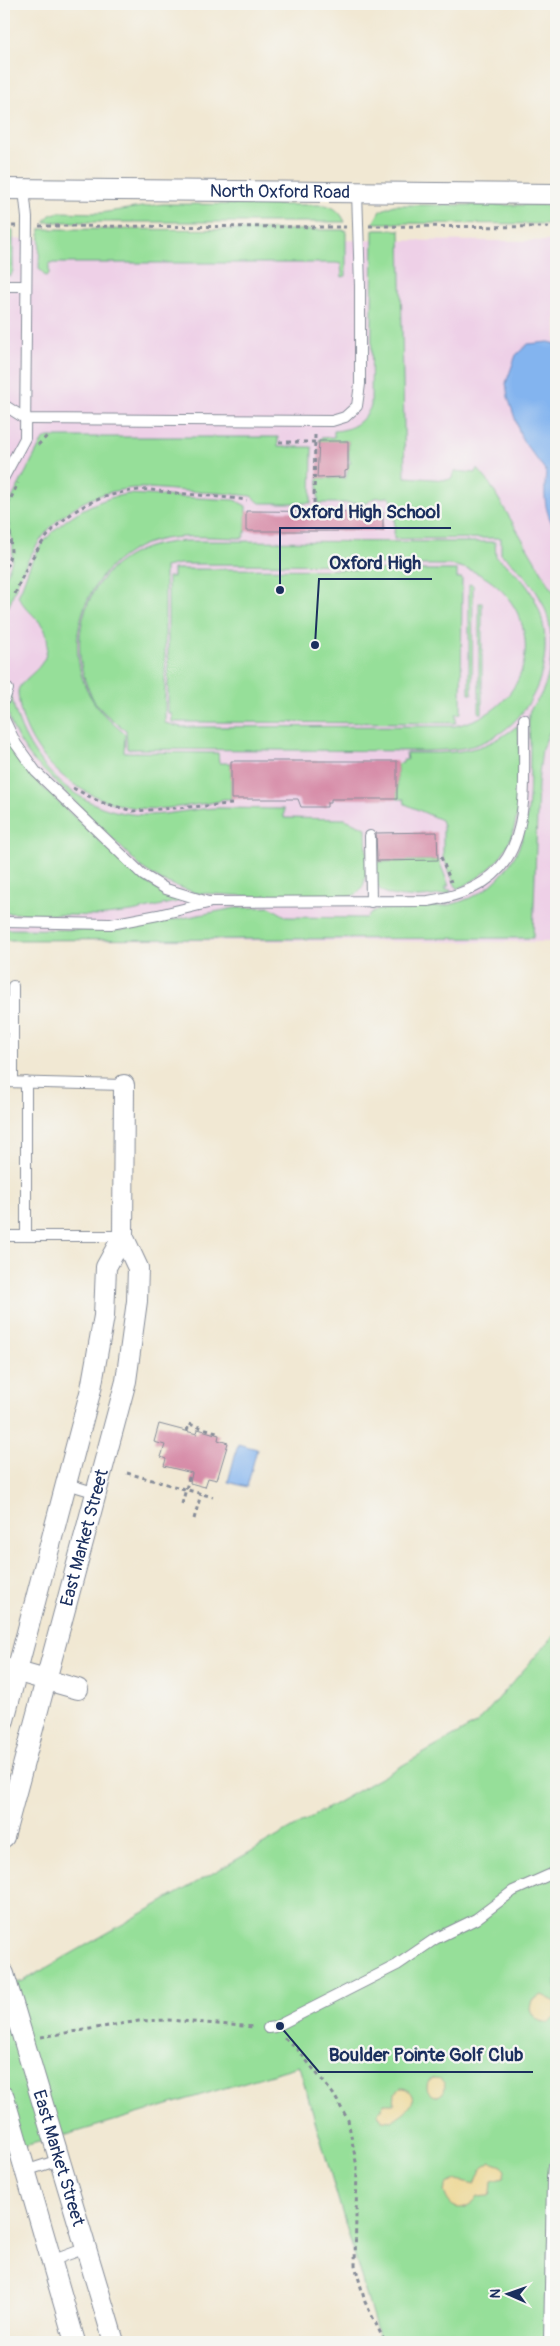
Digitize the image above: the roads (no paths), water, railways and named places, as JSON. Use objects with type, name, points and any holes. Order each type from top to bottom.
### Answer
[{"type":"street","name":"North Oxford Road","points":[[4,189],[556,194]]},
{"type":"street","name":"East Market Street","points":[[4,1837],[126,1380],[137,1301],[138,1268],[123,1236],[124,1084]]},
{"type":"street","name":"East Market Street","points":[[4,1720],[10,1670],[67,1484],[99,1353],[104,1316],[106,1267],[123,1236]]},
{"type":"street","points":[[10,1670],[78,1689]]},
{"type":"street","name":"East Market Street","points":[[4,1974],[114,2342]]},
{"type":"street","name":"East Market Street","points":[[4,2097],[75,2342]]},
{"type":"lane","points":[[4,476],[25,438],[27,218],[24,189]]},
{"type":"lane","points":[[4,405],[26,420],[332,421],[352,413],[357,406],[360,384],[360,286],[357,192]]},
{"type":"lane","points":[[4,286],[26,286]]},
{"type":"lane","points":[[4,700],[8,689]]},
{"type":"lane","points":[[4,719],[16,744],[36,772],[143,875],[166,889],[208,902]]},
{"type":"lane","points":[[4,922],[110,924],[158,915],[208,902],[428,902],[456,896],[478,887],[503,867],[518,841],[523,812],[524,720]]},
{"type":"lane","points":[[370,836],[371,902]]},
{"type":"lane","points":[[8,1082],[12,986]]},
{"type":"lane","name":"East Market Street","points":[[8,1082],[124,1084]]},
{"type":"lane","points":[[26,1082],[26,1236]]},
{"type":"lane","points":[[4,1236],[123,1236]]},
{"type":"lane","points":[[67,1484],[97,1493]]},
{"type":"lane","points":[[268,2028],[275,2028],[397,1966],[435,1939],[476,1919],[513,1891],[556,1872]]},
{"type":"lane","points":[[25,2171],[59,2160]]},
{"type":"lane","points":[[549,2342],[552,2179],[553,2166],[556,2161]]},
{"type":"lane","points":[[51,2261],[86,2248]]},
{"type":"water","points":[[549,342],[556,344],[556,530],[545,502],[546,471],[522,440],[508,397],[506,383],[516,355],[528,344]]},
{"type":"water","points":[[238,1444],[257,1449],[247,1487],[228,1482]]},
{"type":"place","name":"Oxford High School","points":[[280,590]]},
{"type":"place","name":"Oxford High","points":[[315,645]]},
{"type":"place","name":"Boulder Pointe Golf Club","points":[[280,2026]]}]
